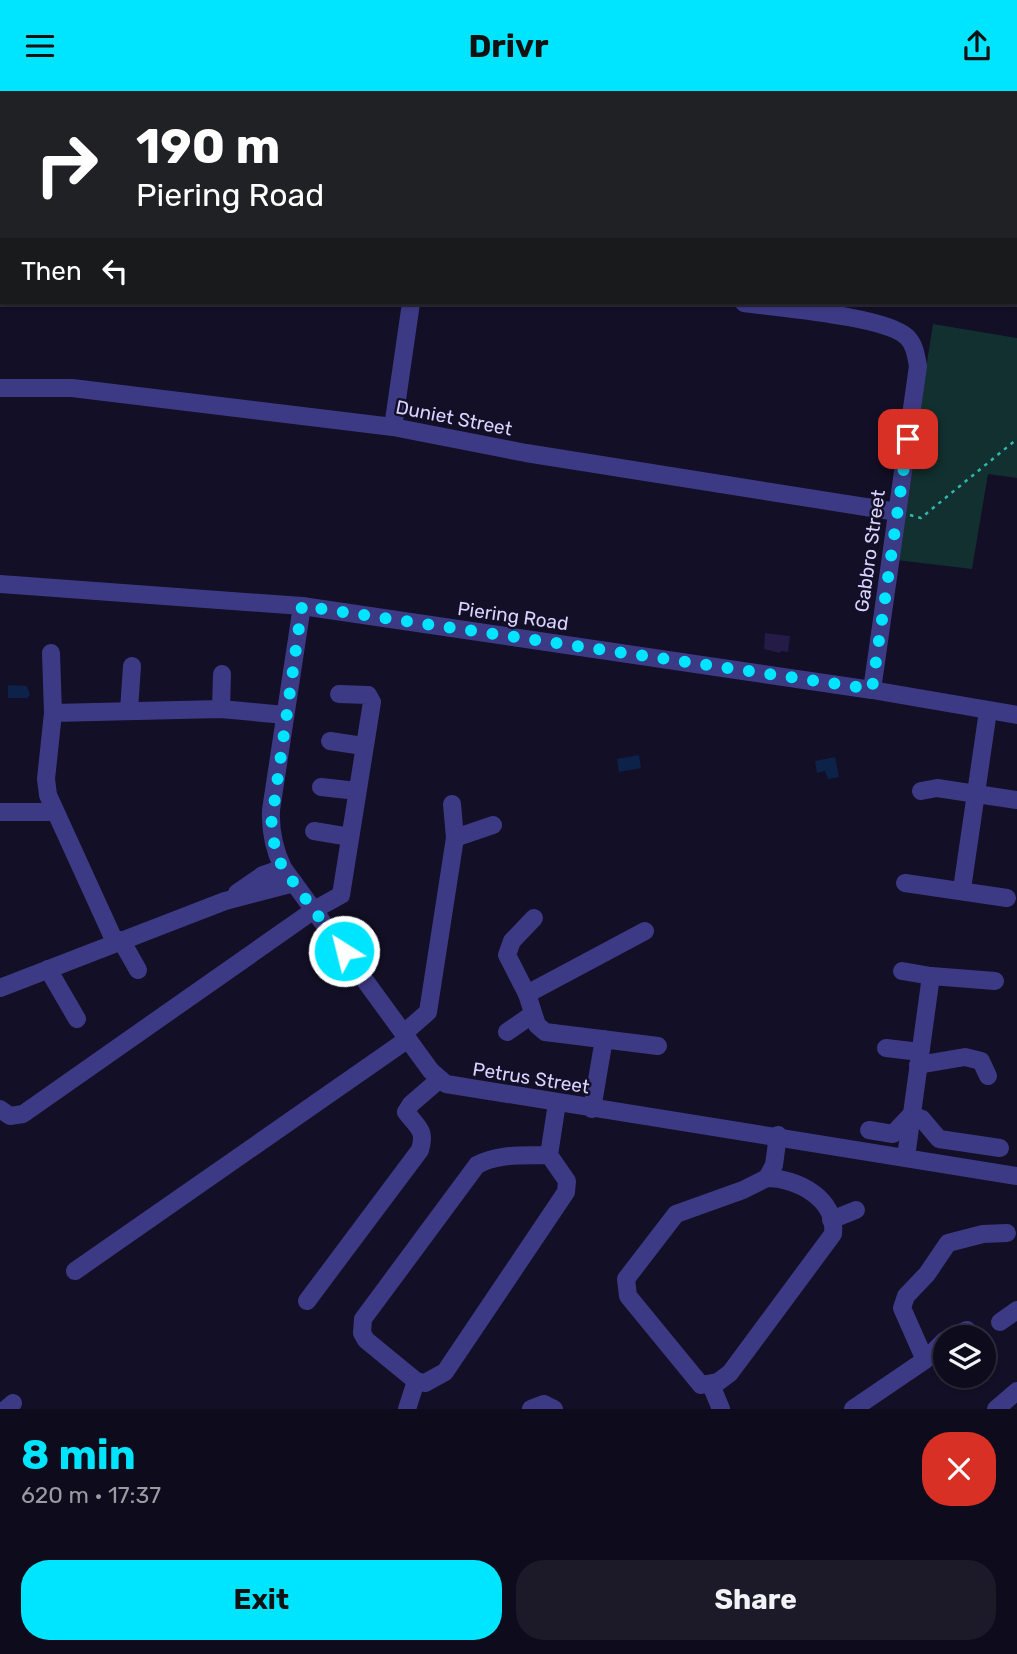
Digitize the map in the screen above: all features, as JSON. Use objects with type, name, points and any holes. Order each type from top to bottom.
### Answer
[{"type":"street","points":[[393,427],[411,305]]},
{"type":"street","name":"Gabbro Street","points":[[757,305],[880,324],[908,338],[918,366],[872,689]]},
{"type":"street","name":"Duniet Street","points":[[0,388],[72,388],[393,427],[526,453],[897,512]]},
{"type":"street","name":"Piering Road","points":[[0,584],[302,606],[872,689],[1017,715]]},
{"type":"street","points":[[302,606],[271,826],[276,853],[288,875],[440,1079],[411,1104],[407,1112],[421,1126],[424,1136],[420,1150],[307,1301]]},
{"type":"street","points":[[51,653],[53,713],[46,779],[52,811],[118,941],[138,970]]},
{"type":"street","points":[[129,710],[132,666]]},
{"type":"street","points":[[221,709],[222,674]]},
{"type":"street","points":[[0,1109],[10,1116],[23,1114],[314,910],[342,894],[370,699],[368,695],[339,694]]},
{"type":"street","points":[[53,713],[221,709],[285,715]]},
{"type":"street","points":[[962,890],[988,711]]},
{"type":"street","points":[[330,741],[363,746]]},
{"type":"street","points":[[321,787],[357,791]]},
{"type":"street","points":[[921,791],[937,788],[1017,800]]},
{"type":"street","points":[[75,1271],[406,1036],[428,1012],[455,838],[452,804]]},
{"type":"street","points":[[0,812],[52,811]]},
{"type":"street","points":[[455,838],[493,825]]},
{"type":"street","points":[[314,831],[350,837]]},
{"type":"street","points":[[0,988],[225,901],[263,875],[288,875]]},
{"type":"street","points":[[905,883],[1007,898]]},
{"type":"street","points":[[534,918],[512,941],[507,955],[527,994],[537,1025],[545,1032],[658,1046]]},
{"type":"street","points":[[527,994],[645,931]]},
{"type":"street","points":[[48,969],[77,1019]]},
{"type":"street","points":[[902,971],[995,981]]},
{"type":"street","points":[[906,1157],[931,976]]},
{"type":"street","points":[[507,1032],[533,1013]]},
{"type":"street","points":[[592,1109],[604,1039]]},
{"type":"street","points":[[886,1048],[919,1058],[965,1057],[981,1061],[988,1076]]},
{"type":"street","name":"Petrus Street","points":[[440,1079],[446,1084],[467,1090],[778,1135],[1017,1175]]},
{"type":"street","points":[[549,1155],[502,1156],[490,1158],[477,1165],[363,1319],[362,1333],[366,1340],[416,1381],[425,1383],[445,1372],[561,1201],[567,1181],[549,1155],[557,1103]]},
{"type":"street","points":[[869,1130],[893,1134],[911,1115]]},
{"type":"street","points":[[911,1115],[922,1119],[939,1139],[1000,1148]]},
{"type":"street","points":[[767,1178],[775,1165],[778,1135]]},
{"type":"street","points":[[767,1178],[784,1178],[817,1195],[831,1220],[834,1228],[830,1241],[730,1373],[711,1385],[701,1385],[628,1296],[626,1279],[676,1214],[743,1190],[767,1178]]},
{"type":"street","points":[[831,1220],[856,1210]]},
{"type":"street","points":[[925,1360],[902,1308],[906,1296],[927,1274],[948,1243],[983,1234],[1007,1233]]},
{"type":"street","points":[[1000,1322],[1017,1310]]},
{"type":"street","points":[[853,1409],[933,1352]]},
{"type":"street","points":[[407,1409],[416,1381]]},
{"type":"street","points":[[711,1385],[721,1409]]},
{"type":"street","points":[[996,1409],[1017,1391]]},
{"type":"street","points":[[531,1409],[544,1404],[554,1409]]},
{"type":"path","points":[[897,512],[921,518],[1017,439]]},
{"type":"green space","points":[[933,324],[1017,338],[1017,478],[988,474],[972,569],[896,560]]},
{"type":"water","points":[[8,685],[27,686],[30,695],[27,698],[8,698]]},
{"type":"water","points":[[639,755],[641,768],[619,772],[617,759]]},
{"type":"water","points":[[835,757],[839,777],[828,779],[825,771],[817,773],[815,761]]},
{"type":"building","points":[[765,633],[790,636],[788,652],[764,649]]},
{"type":"route","points":[[344,951],[283,868],[276,853],[271,826],[271,810],[302,606],[872,689],[908,439]]}]
